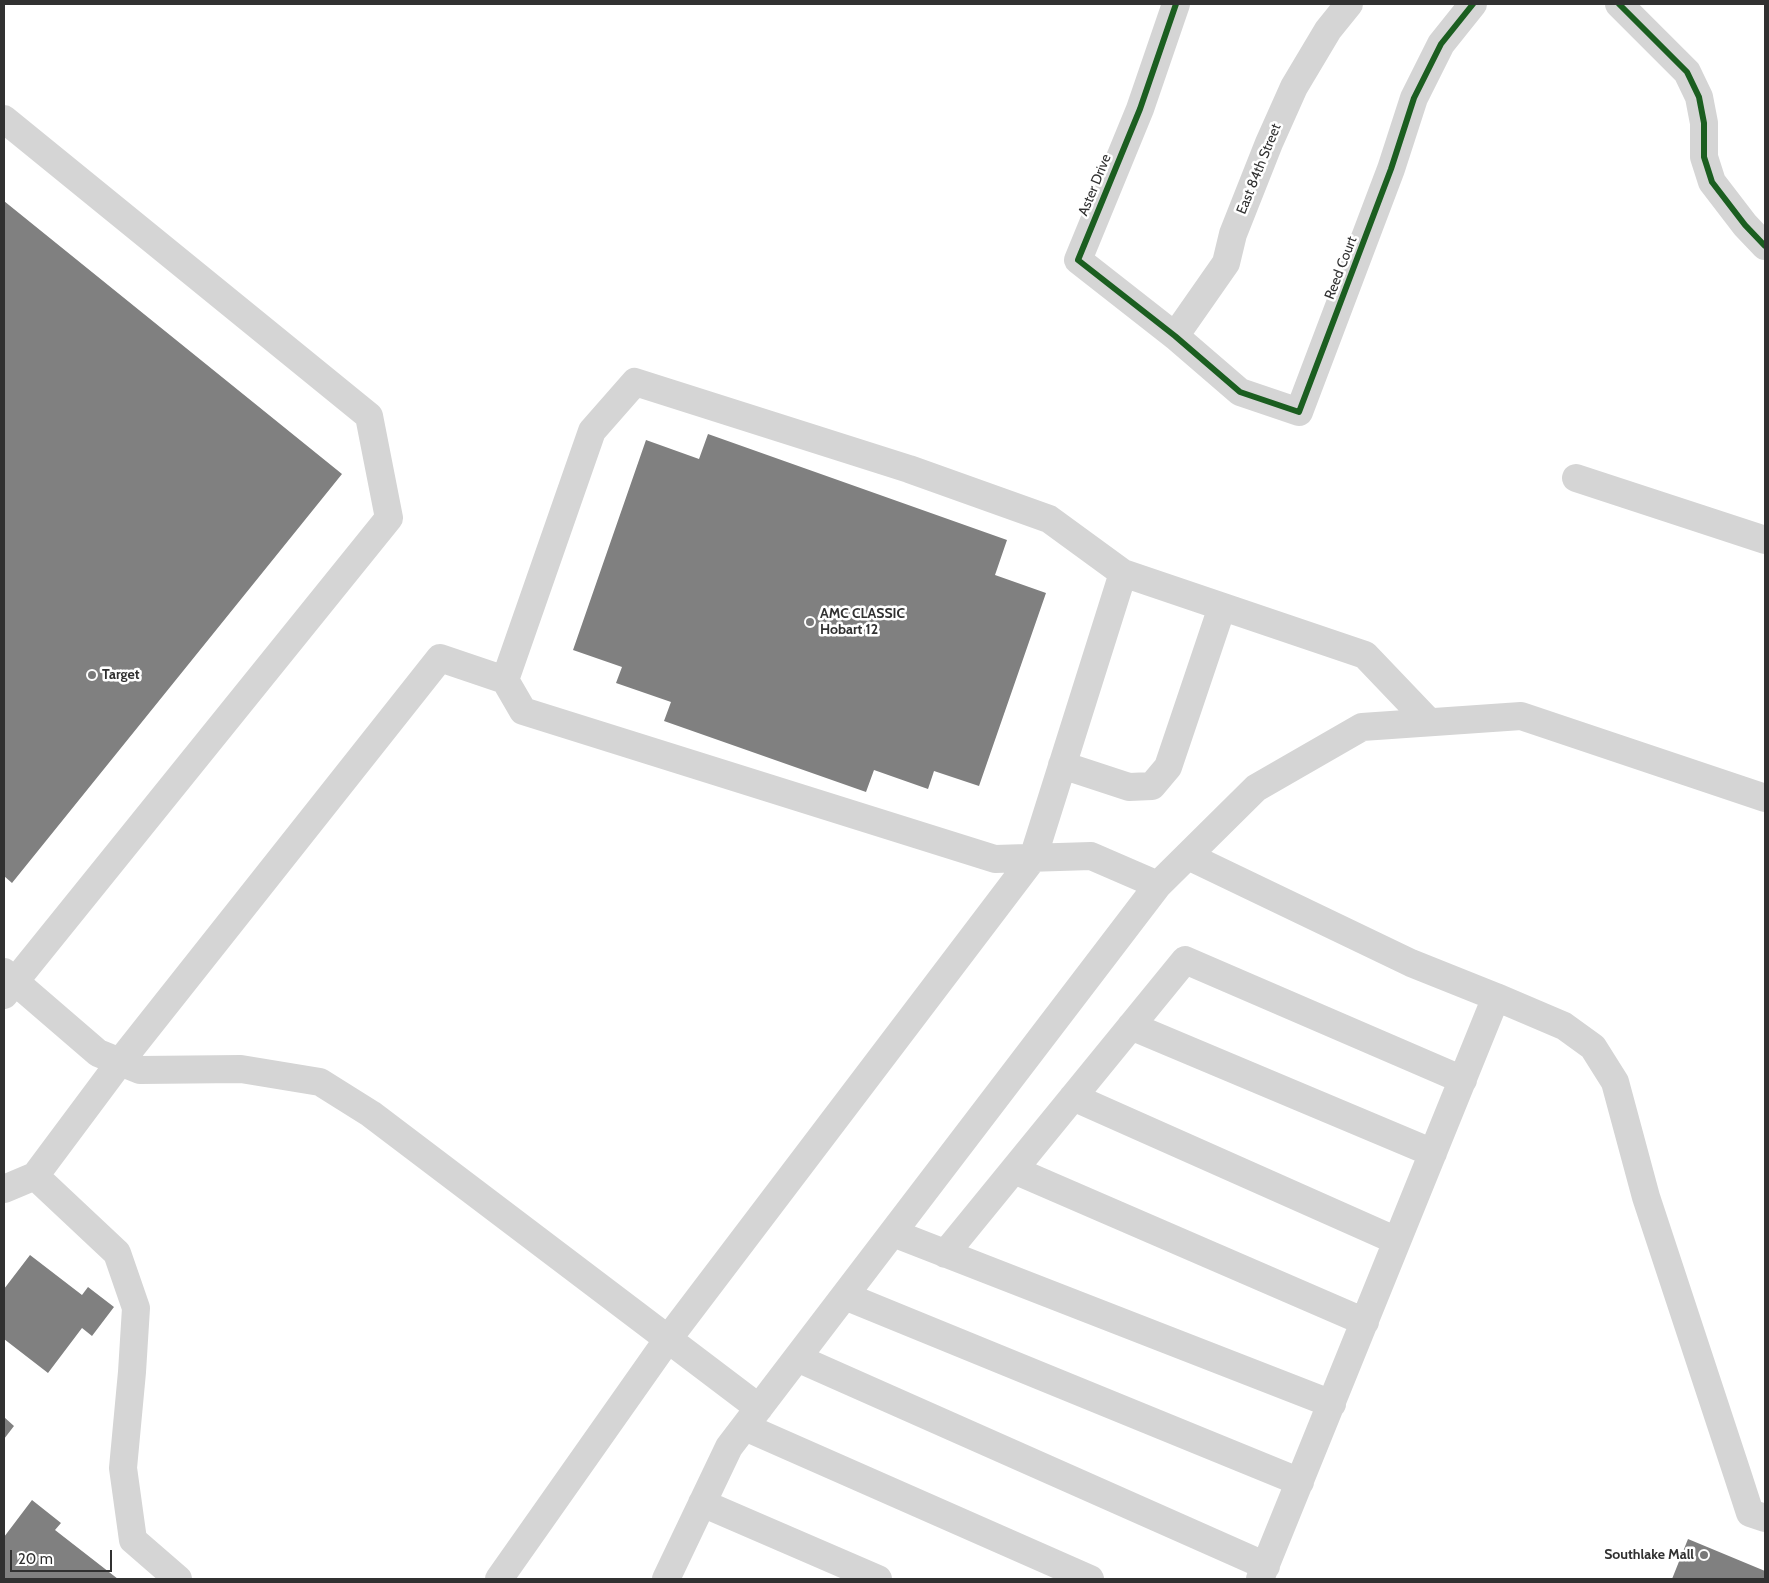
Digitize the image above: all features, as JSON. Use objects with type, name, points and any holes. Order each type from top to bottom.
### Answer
[{"type":"street","name":"Aster Drive","points":[[1175,336],[1078,260],[1140,109],[1176,4]]},
{"type":"street","name":"East 84th Street","points":[[1175,336],[1226,263],[1233,234],[1269,143],[1294,87],[1328,30],[1349,4]]},
{"type":"street","name":"Reed Court","points":[[1175,336],[1240,392],[1299,412],[1388,179],[1414,98],[1441,44],[1473,4]]},
{"type":"street","points":[[1619,4],[1687,72],[1699,97],[1704,123],[1704,157],[1712,182],[1745,225],[1765,246]]},
{"type":"street","points":[[4,119],[369,416],[389,518],[7,983],[98,1053],[140,1070],[241,1069],[320,1082],[371,1114],[668,1339],[752,1418],[1090,1579]]},
{"type":"street","points":[[505,680],[592,431],[635,382],[909,469],[1049,519],[1122,573],[1366,655],[1429,722]]},
{"type":"street","points":[[1576,478],[1765,540]]},
{"type":"street","points":[[499,1579],[668,1339],[1033,858],[1122,573]]},
{"type":"street","points":[[1062,765],[1129,787],[1152,786],[1168,767],[1222,607]]},
{"type":"street","points":[[4,1189],[35,1176],[120,1062],[440,658],[505,680],[523,711],[996,859],[1091,856],[1158,885]]},
{"type":"street","points":[[666,1579],[729,1447],[1158,885],[1256,788],[1362,726],[1521,716],[1765,798]]},
{"type":"street","points":[[1188,856],[1411,963],[1564,1026],[1593,1048],[1615,1082],[1646,1197],[1750,1513],[1765,1518]]},
{"type":"street","points":[[945,1254],[1185,960],[1463,1080]]},
{"type":"street","points":[[797,1358],[1263,1572],[1496,997]]},
{"type":"street","points":[[1131,1026],[1433,1153]]},
{"type":"street","points":[[1073,1097],[1397,1241]]},
{"type":"street","points":[[1014,1170],[1365,1322]]},
{"type":"street","points":[[35,1176],[116,1253],[136,1308],[123,1468],[133,1540],[178,1579]]},
{"type":"street","points":[[892,1233],[1332,1404]]},
{"type":"street","points":[[844,1296],[1300,1482]]},
{"type":"street","points":[[702,1503],[878,1579]]},
{"type":"building","name":"Target","points":[[4,201],[342,474],[12,883],[4,876]]},
{"type":"building","name":"AMC CLASSIC Hobart 12","points":[[708,434],[1007,540],[995,575],[1046,593],[979,786],[934,771],[928,789],[874,770],[866,792],[664,721],[671,702],[616,683],[622,667],[573,650],[646,440],[699,459]]},
{"type":"building","points":[[30,1255],[82,1295],[88,1287],[114,1307],[92,1336],[82,1328],[48,1373],[4,1339],[4,1289]]},
{"type":"building","points":[[4,1417],[14,1426],[4,1439]]},
{"type":"building","points":[[32,1500],[61,1523],[55,1530],[118,1579],[4,1579],[4,1537]]},
{"type":"building","name":"Southlake Mall","points":[[1688,1539],[1765,1571],[1765,1579],[1672,1579]]},
{"type":"cycle path","points":[[1176,4],[1140,109],[1078,260],[1175,336],[1240,392],[1299,412],[1391,169],[1414,98],[1441,44],[1473,4]]},
{"type":"cycle path","points":[[1619,4],[1687,72],[1699,97],[1704,123],[1704,157],[1712,182],[1745,225],[1765,246]]},
{"type":"place","name":"AMC CLASSIC Hobart 12","points":[[810,622]]},
{"type":"place","name":"Target","points":[[92,675]]},
{"type":"place","name":"Southlake Mall","points":[[1704,1555]]}]
